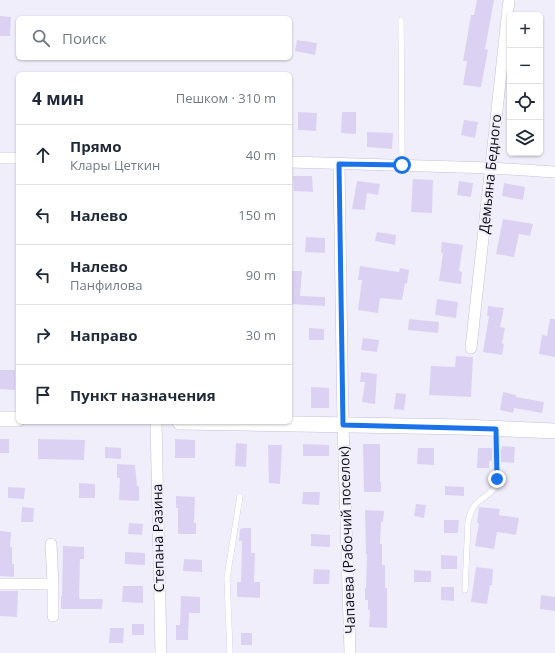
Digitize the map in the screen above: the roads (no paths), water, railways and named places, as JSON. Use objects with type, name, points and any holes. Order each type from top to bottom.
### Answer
[{"type":"street","name":"Демьяна Бедного","points":[[471,348],[509,0]]},
{"type":"street","points":[[0,158],[16,158]]},
{"type":"street","points":[[292,162],[491,168],[555,172]]},
{"type":"street","name":"Чапаева (Рабочий поселок)","points":[[339,164],[343,425],[350,653]]},
{"type":"street","points":[[0,418],[16,419]]},
{"type":"street","name":"Степана Разина","points":[[156,424],[161,653]]},
{"type":"street","points":[[289,424],[555,431]]},
{"type":"street","points":[[51,544],[53,616]]},
{"type":"street","points":[[0,584],[53,584]]},
{"type":"lane","points":[[401,20],[402,165]]},
{"type":"lane","points":[[465,590],[468,522],[470,514],[473,507],[481,498],[494,490],[496,484],[496,429]]},
{"type":"lane","points":[[230,653],[228,578],[240,496]]}]
